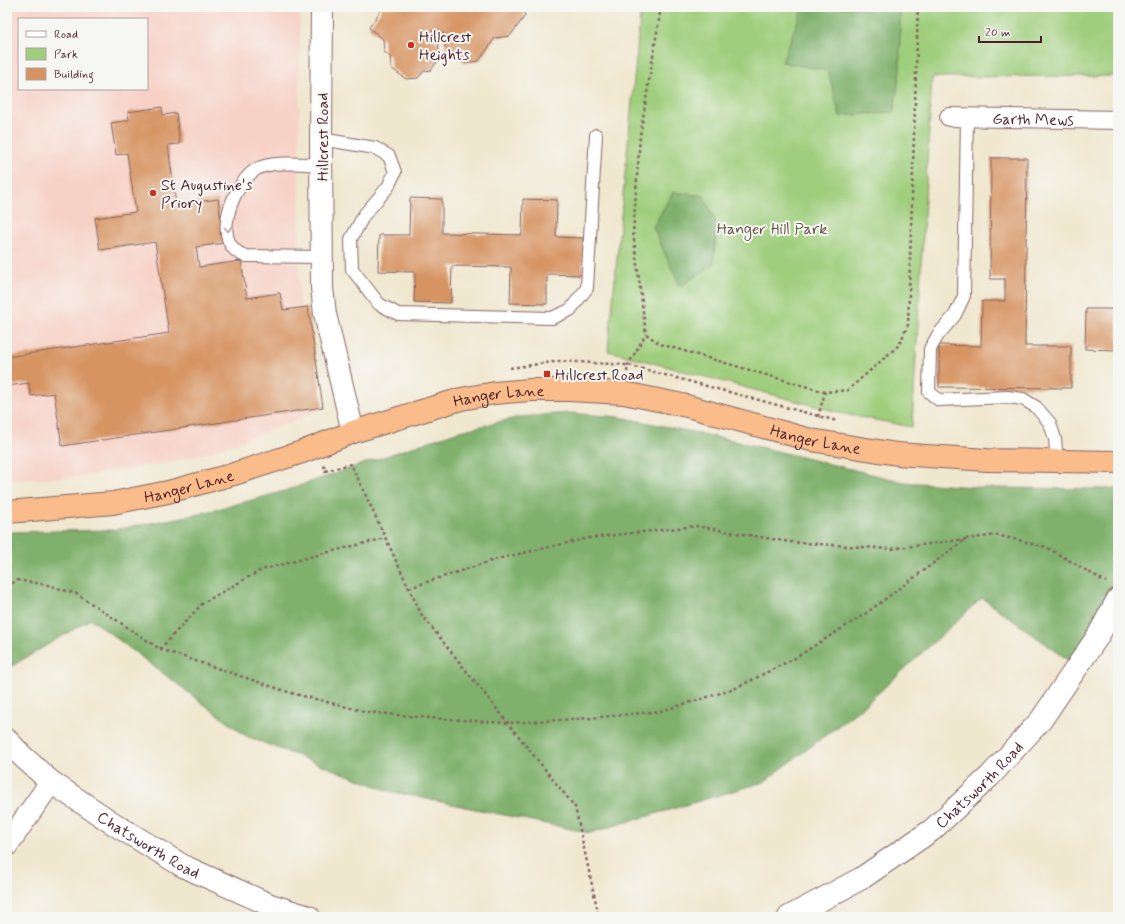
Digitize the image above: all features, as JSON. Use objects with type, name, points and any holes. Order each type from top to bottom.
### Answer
[{"type":"highway","name":"Hanger Lane","points":[[7,512],[114,503],[168,492],[234,474],[302,452],[353,432],[461,399],[495,393],[530,390],[569,390],[624,393],[687,406],[811,440],[897,454],[987,460],[1118,462]]},
{"type":"street","name":"Hillcrest Road","points":[[322,7],[322,257],[325,314],[353,432]]},
{"type":"street","name":"Garth Mews","points":[[948,117],[1118,120]]},
{"type":"street","name":"Chatsworth Road","points":[[790,917],[862,878],[932,830],[990,776],[1041,720],[1098,636],[1115,592]]},
{"type":"street","name":"Chatsworth Road","points":[[7,740],[51,782],[114,824],[183,866],[270,905],[309,917]]},
{"type":"street","points":[[7,845],[51,782]]},
{"type":"lane","points":[[967,117],[964,296],[955,315],[938,335],[930,349],[929,392],[939,400],[1007,397],[1023,399],[1036,407],[1050,423],[1055,440],[1057,461]]},
{"type":"lane","points":[[321,139],[375,148],[389,156],[394,172],[388,187],[364,215],[351,239],[352,269],[379,304],[398,314],[552,318],[570,310],[586,288],[596,135]]},
{"type":"lane","points":[[322,165],[272,165],[256,169],[239,187],[232,200],[227,214],[226,228],[229,239],[238,254],[246,256],[322,257]]},
{"type":"path","points":[[624,393],[628,365],[646,334],[633,233],[640,136],[661,7]]},
{"type":"path","points":[[646,334],[660,344],[825,392],[848,390],[899,345],[908,325],[918,7]]},
{"type":"path","points":[[811,440],[825,392]]},
{"type":"path","points":[[325,471],[351,464],[421,614],[576,808],[599,917]]},
{"type":"path","points":[[409,588],[497,559],[589,538],[696,526],[790,542],[891,549],[997,535],[1046,547],[1115,592]]},
{"type":"path","points":[[160,649],[203,603],[261,570],[386,538]]},
{"type":"path","points":[[7,587],[17,580],[48,585],[77,594],[160,649],[291,693],[367,712],[508,723],[591,718],[660,711],[734,688],[795,658],[865,614],[966,539]]},
{"type":"shaded area","name":"St Augustine's Priory","points":[[7,7],[300,7],[299,297],[320,408],[319,411],[203,454],[159,464],[75,477],[7,481]]},
{"type":"green space","name":"Hanger Hill Park","points":[[641,7],[1118,7],[1118,76],[932,77],[912,427],[849,415],[608,351]]},
{"type":"green space","points":[[803,7],[900,7],[900,71],[894,112],[840,116],[828,71],[782,62]]},
{"type":"green space","points":[[673,192],[704,196],[717,225],[713,265],[680,287],[653,227]]},
{"type":"green space","points":[[569,413],[620,417],[731,440],[904,482],[988,488],[1118,489],[1118,584],[1071,662],[982,598],[864,706],[764,782],[590,833],[389,791],[246,736],[91,619],[7,669],[7,532],[113,530],[199,514],[278,493],[456,432],[520,417]]},
{"type":"building","name":"Hillcrest Heights","points":[[380,7],[523,7],[525,16],[510,36],[495,38],[479,61],[465,63],[445,47],[445,35],[435,28],[432,31],[432,38],[438,43],[440,58],[431,70],[424,71],[418,78],[406,79],[391,68],[390,56],[384,52],[383,39],[369,28],[381,10]]},
{"type":"building","points":[[162,107],[163,115],[176,113],[180,144],[168,145],[176,205],[218,199],[224,243],[196,247],[199,267],[241,261],[247,298],[280,293],[283,310],[308,307],[323,407],[62,446],[54,393],[31,396],[29,383],[7,386],[7,357],[169,333],[155,242],[100,250],[95,218],[136,212],[127,153],[116,155],[111,123],[129,120],[128,112]]},
{"type":"building","points":[[991,158],[1027,158],[1025,346],[1071,346],[1071,388],[939,387],[939,345],[981,346],[982,301],[1005,301],[1005,279],[990,279]]},
{"type":"building","points":[[410,198],[442,199],[442,233],[522,235],[523,199],[557,200],[556,237],[583,238],[583,275],[547,274],[547,304],[510,303],[511,267],[452,266],[451,303],[414,302],[415,272],[378,271],[379,235],[409,235]]},
{"type":"building","points":[[1086,309],[1118,309],[1118,350],[1085,349]]},
{"type":"place","name":"Hillcrest Heights","points":[[411,45]]},
{"type":"place","name":"St Augustine's Priory","points":[[153,193]]},
{"type":"place","name":"Hillcrest Road","points":[[547,374]]}]
